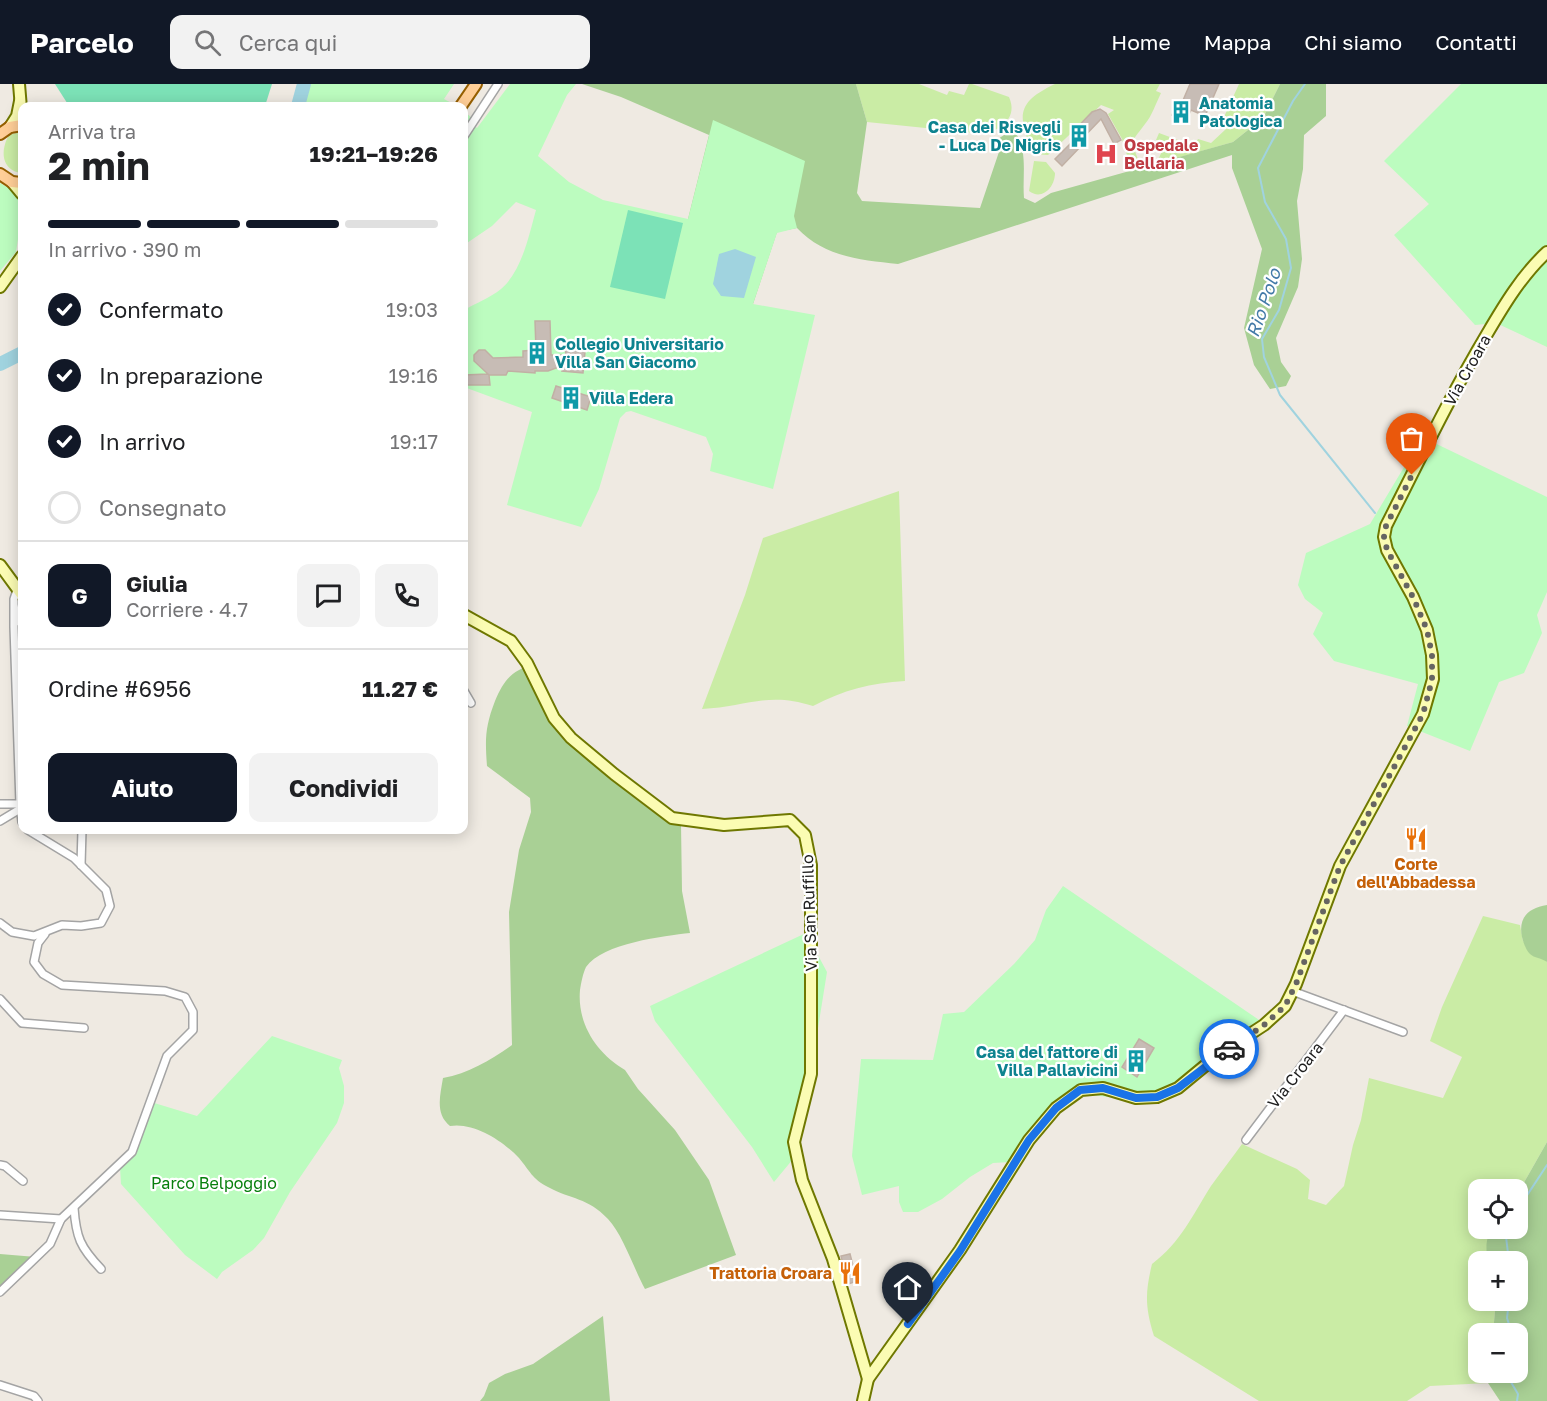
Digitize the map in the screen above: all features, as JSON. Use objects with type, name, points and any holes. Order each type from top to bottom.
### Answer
[{"type":"main road","points":[[464,102],[476,84]]},
{"type":"main road","points":[[0,134],[10,127],[18,126]]},
{"type":"main road","points":[[0,174],[17,182]]},
{"type":"street","points":[[19,84],[21,102]]},
{"type":"street","points":[[468,130],[498,84]]},
{"type":"street","points":[[10,127],[18,114]]},
{"type":"street","name":"Via Croara","points":[[863,1401],[868,1378],[960,1251],[1029,1140],[1056,1108],[1080,1090],[1103,1088],[1136,1098],[1157,1097],[1178,1088],[1218,1055],[1264,1025],[1285,1006],[1340,866],[1423,714],[1432,680],[1432,655],[1427,630],[1413,597],[1387,550],[1384,537],[1386,526],[1473,357],[1512,294],[1535,263],[1547,252]]},
{"type":"street","points":[[0,287],[18,262]]},
{"type":"street","points":[[0,565],[3,579],[18,590]]},
{"type":"street","points":[[18,594],[14,599],[18,747]]},
{"type":"street","points":[[14,627],[18,615]]},
{"type":"street","name":"Via San Ruffillo","points":[[468,617],[511,641],[527,663],[554,718],[571,738],[672,818],[724,825],[790,820],[805,835],[811,865],[811,1074],[794,1142],[802,1180],[833,1259],[868,1378]]},
{"type":"street","points":[[468,698],[471,703]]},
{"type":"street","points":[[0,804],[18,807]]},
{"type":"street","points":[[0,821],[18,808]]},
{"type":"street","points":[[0,923],[12,932],[34,936],[45,934],[62,925],[81,926],[101,923],[110,906],[105,890],[81,865],[52,843],[35,834]]},
{"type":"street","points":[[81,865],[82,834]]},
{"type":"street","points":[[0,1292],[50,1244],[61,1220],[132,1152],[167,1056],[193,1030],[193,1012],[185,997],[165,991],[62,985],[43,975],[34,962],[38,943],[45,934]]},
{"type":"street","points":[[1292,991],[1403,1032]]},
{"type":"street","points":[[0,999],[22,1023],[84,1028]]},
{"type":"street","name":"Via Croara","points":[[1246,1140],[1344,1010]]},
{"type":"street","points":[[0,1165],[23,1181]]},
{"type":"street","points":[[74,1208],[75,1235],[85,1253],[100,1269]]},
{"type":"street","points":[[0,1215],[61,1220]]},
{"type":"street","points":[[0,1385],[33,1396],[38,1401]]},
{"type":"green space","points":[[55,84],[272,84],[266,102],[66,102]]},
{"type":"green space","points":[[304,84],[454,84],[444,99],[450,102],[299,102]]},
{"type":"green space","points":[[510,84],[576,84],[567,95],[538,156],[569,182],[603,200],[688,219],[713,120],[805,161],[794,216],[797,228],[777,233],[753,304],[815,315],[773,489],[710,471],[713,454],[706,437],[631,411],[626,412],[620,418],[599,489],[581,527],[507,505],[532,412],[468,388],[468,308],[501,289],[514,273],[524,252],[536,210],[516,202],[492,226],[468,242],[468,115],[474,120],[472,124],[477,128]]},
{"type":"green space","points":[[582,84],[856,84],[867,122],[857,193],[862,201],[980,208],[1002,143],[998,139],[1013,129],[1023,153],[1024,198],[1035,203],[1051,193],[1233,142],[1263,118],[1280,84],[1326,84],[1326,116],[1304,135],[1303,169],[1297,201],[1302,259],[1298,287],[1276,338],[1281,362],[1291,376],[1286,386],[1270,389],[1254,365],[1244,328],[1262,249],[1232,168],[1232,155],[898,264],[870,261],[831,251],[808,238],[797,228],[777,232],[753,304],[688,219],[709,135],[621,97]]},
{"type":"green space","points":[[856,84],[919,84],[947,95],[949,91],[964,95],[969,84],[972,84],[1009,97],[1011,111],[1007,121],[997,129],[984,134],[867,122]]},
{"type":"green space","points":[[1055,84],[1160,84],[1156,91],[1161,93],[1154,109],[1133,141],[1139,162],[1130,165],[1122,139],[1108,114],[1114,110],[1101,105],[1048,155],[1033,154],[1024,130],[1023,112],[1033,98]]},
{"type":"green space","points":[[1239,84],[1280,84],[1263,118],[1233,142],[1156,164],[1165,145],[1156,140],[1159,133],[1194,146],[1198,139],[1211,143],[1226,129],[1231,121],[1224,117]]},
{"type":"green space","points":[[1461,84],[1547,84],[1547,347],[1496,323],[1475,325],[1394,235],[1429,204],[1384,161]]},
{"type":"green space","points":[[18,132],[18,172],[10,168],[4,159],[4,147],[9,135]]},
{"type":"green space","points":[[1034,161],[1046,162],[1055,173],[1053,183],[1047,191],[1039,194],[1029,191]]},
{"type":"green space","points":[[0,183],[13,190],[18,197],[18,239],[16,252],[0,271]]},
{"type":"green space","points":[[628,210],[683,223],[665,299],[610,287]]},
{"type":"green space","points":[[1422,437],[1547,497],[1547,592],[1537,615],[1542,633],[1524,673],[1499,682],[1470,751],[1407,726],[1418,684],[1334,661],[1313,634],[1323,613],[1305,599],[1298,585],[1306,553],[1370,524]]},
{"type":"green space","points":[[899,491],[905,681],[858,688],[813,706],[770,700],[702,709],[745,595],[763,538]]},
{"type":"green space","points":[[534,664],[564,729],[681,824],[682,891],[690,933],[620,946],[594,959],[584,972],[580,1002],[585,1025],[597,1046],[625,1070],[638,1089],[675,1130],[709,1180],[736,1255],[645,1289],[619,1234],[600,1212],[586,1203],[543,1184],[535,1178],[519,1158],[488,1134],[469,1127],[450,1126],[440,1110],[443,1078],[479,1065],[512,1045],[509,912],[519,850],[531,812],[530,798],[487,766],[486,740],[489,718],[502,687],[514,673]]},
{"type":"green space","points":[[1063,886],[1265,1024],[1175,1086],[1132,1100],[1084,1094],[1069,1101],[1010,1162],[993,1163],[970,1177],[942,1199],[918,1212],[903,1212],[899,1202],[899,1186],[862,1195],[852,1156],[861,1059],[933,1060],[943,1014],[964,1012],[1014,964],[1035,940],[1046,910]]},
{"type":"green space","points":[[1547,905],[1547,962],[1529,953],[1521,930],[1523,919],[1530,911]]},
{"type":"green space","points":[[1483,916],[1520,925],[1523,941],[1547,962],[1547,1142],[1526,1179],[1468,1179],[1468,1239],[1488,1239],[1488,1251],[1468,1251],[1468,1311],[1495,1311],[1494,1323],[1468,1323],[1468,1383],[1488,1383],[1430,1386],[1407,1401],[1259,1401],[1154,1336],[1147,1300],[1152,1264],[1178,1238],[1211,1186],[1242,1144],[1297,1169],[1310,1180],[1308,1199],[1326,1205],[1344,1186],[1369,1078],[1443,1098],[1462,1057],[1430,1041],[1442,1007]]},
{"type":"green space","points":[[806,933],[827,972],[798,1153],[774,1182],[752,1147],[655,1021],[650,1006]]},
{"type":"green space","name":"Parco Belpoggio","points":[[272,1036],[342,1060],[339,1068],[344,1086],[344,1103],[337,1123],[290,1192],[264,1238],[253,1250],[222,1272],[217,1279],[185,1255],[121,1184],[120,1167],[132,1149],[151,1102],[197,1116]]},
{"type":"green space","points":[[1547,1142],[1547,1401],[1500,1401],[1488,1383],[1528,1383],[1528,1323],[1494,1323],[1495,1311],[1528,1311],[1528,1251],[1486,1251],[1486,1247],[1487,1239],[1528,1239],[1528,1179],[1526,1179]]},
{"type":"green space","points":[[0,1254],[36,1257],[0,1292]]},
{"type":"green space","points":[[603,1316],[610,1401],[480,1401],[489,1383],[505,1374],[533,1364]]},
{"type":"water","points":[[735,249],[756,257],[744,298],[721,296],[713,284],[719,254]]},
{"type":"building","points":[[1190,84],[1219,84],[1205,116],[1191,110],[1186,121],[1172,115],[1177,103],[1181,105]]},
{"type":"building","name":"Casa dei Risvegli - Luca De Nigris","points":[[1100,109],[1106,113],[1121,140],[1114,144],[1101,119],[1079,142],[1071,134],[1092,112]]},
{"type":"building","points":[[1075,139],[1082,145],[1062,166],[1055,159]]},
{"type":"building","name":"Collegio Universitario Villa San Giacomo","points":[[535,321],[550,321],[551,355],[566,355],[565,348],[577,342],[578,348],[585,352],[583,373],[562,371],[564,365],[548,371],[535,371],[535,373],[508,371],[506,375],[489,375],[490,385],[468,385],[468,375],[488,374],[474,361],[474,355],[479,350],[485,350],[493,358],[523,357],[523,351],[536,350]]},
{"type":"building","name":"Villa Edera","points":[[556,386],[591,397],[587,410],[552,398]]},
{"type":"building","name":"Casa del fattore di Villa Pallavicini","points":[[1139,1039],[1154,1048],[1137,1077],[1122,1067]]},
{"type":"building","name":"Trattoria Croara","points":[[850,1254],[857,1281],[848,1284],[841,1256]]},
{"type":"waterway","points":[[299,102],[304,84]]},
{"type":"waterway","name":"Rio Polo","points":[[1305,84],[1293,101],[1258,168],[1265,202],[1286,239],[1291,268],[1279,310],[1262,339],[1264,357],[1280,395],[1375,513]]},
{"type":"waterway","points":[[0,364],[18,355]]},
{"type":"waterway","points":[[1528,1194],[1547,1165]]},
{"type":"waterway","points":[[1506,1239],[1508,1251]]},
{"type":"waterway","points":[[1508,1311],[1509,1323]]},
{"type":"waterway","points":[[1512,1383],[1518,1394],[1517,1401]]},
{"type":"way so far","points":[[1229,1049],[1264,1025],[1285,1006],[1296,984],[1340,866],[1423,714],[1432,680],[1432,655],[1427,630],[1413,597],[1387,550],[1384,537],[1386,526],[1412,475]]},
{"type":"place","name":"Anatomia Patologica","points":[[1181,112]]},
{"type":"place","name":"Casa dei Risvegli - Luca De Nigris","points":[[1079,136]]},
{"type":"place","name":"Ospedale Bellaria","points":[[1106,154]]},
{"type":"place","name":"Collegio Universitario Villa San Giacomo","points":[[537,353]]},
{"type":"place","name":"Villa Edera","points":[[571,398]]},
{"type":"place","name":"Corte dell'Abbadessa","points":[[1416,839]]},
{"type":"place","name":"Casa del fattore di Villa Pallavicini","points":[[1136,1061]]},
{"type":"place","name":"Trattoria Croara","points":[[850,1273]]},
{"type":"route","points":[[908,1324],[960,1251],[1029,1140],[1056,1108],[1080,1090],[1103,1088],[1136,1098],[1157,1097],[1178,1088],[1218,1055],[1229,1049]]}]
